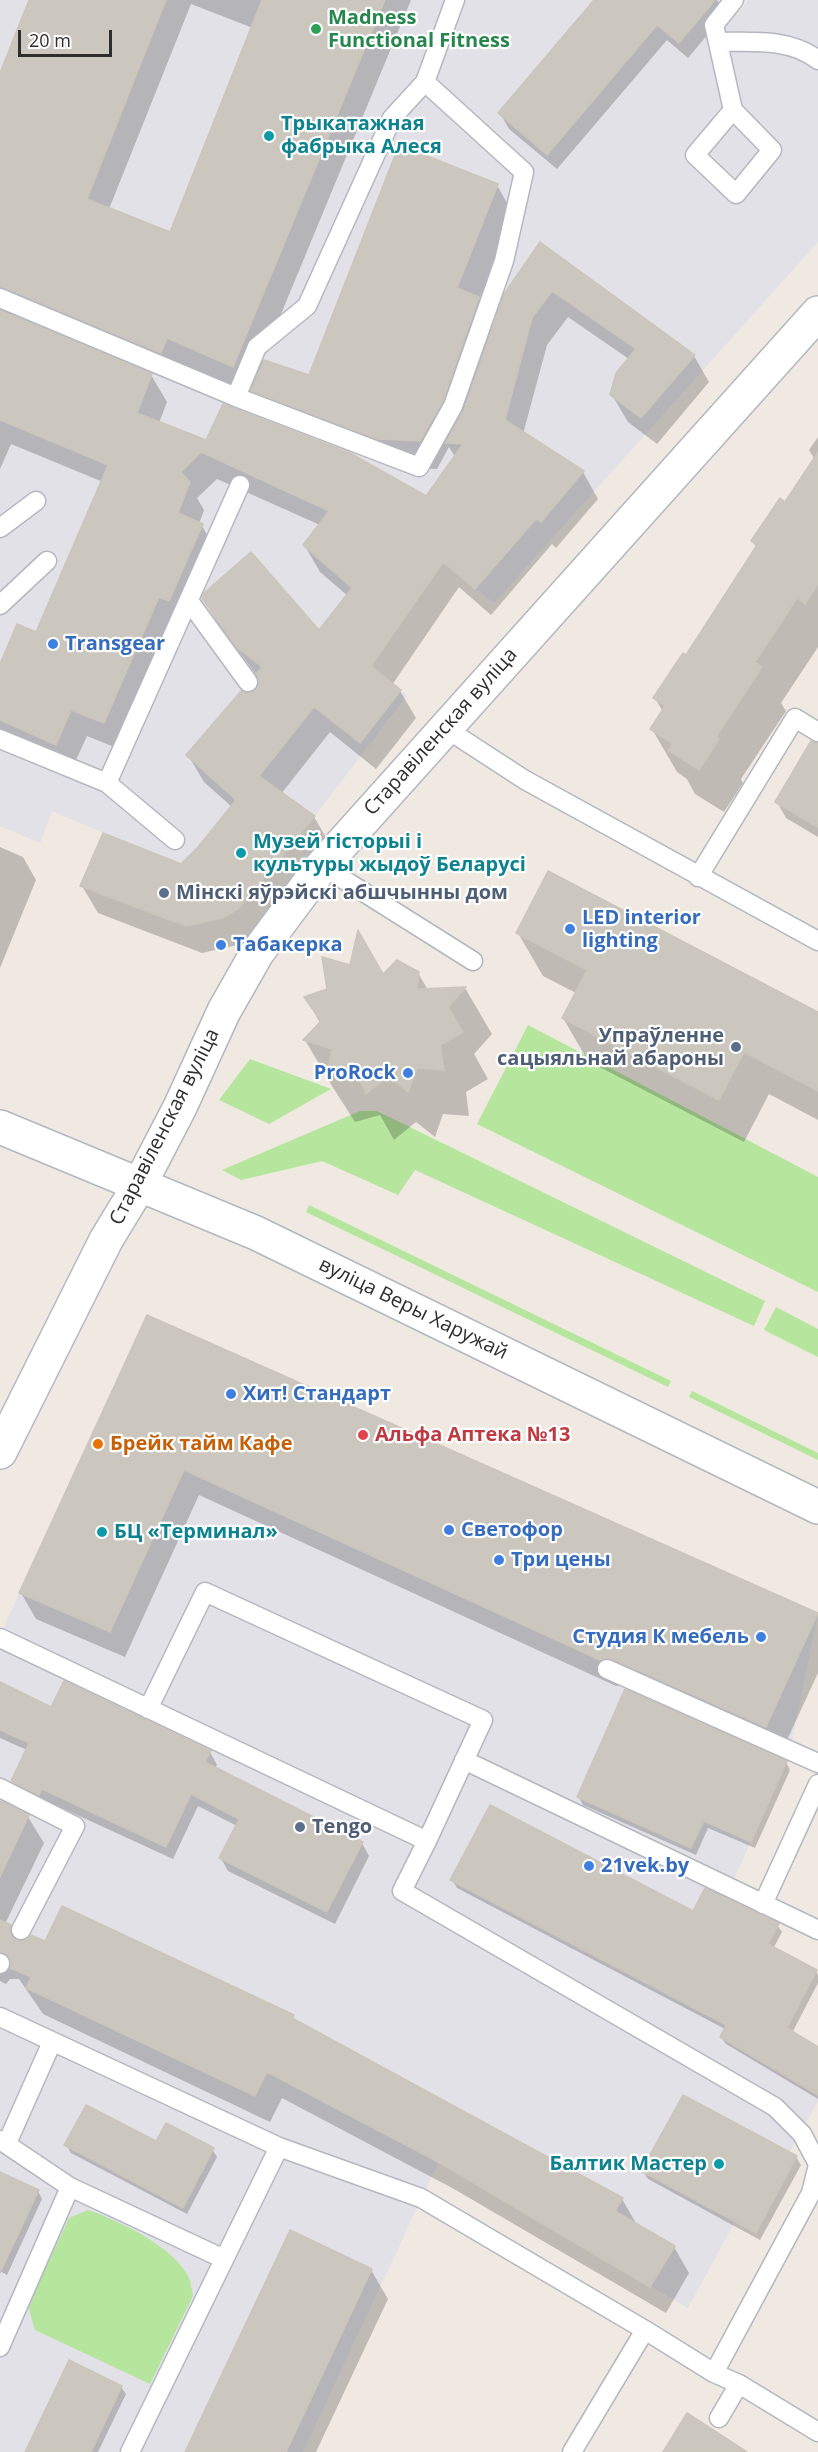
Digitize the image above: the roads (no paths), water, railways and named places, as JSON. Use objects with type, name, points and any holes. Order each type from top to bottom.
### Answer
[{"type":"street","name":"Старавіленская вуліца","points":[[0,1452],[106,1240],[140,1184],[180,1107],[224,1011],[257,953],[322,866],[818,314]]},
{"type":"street","name":"вуліца Веры Харужай","points":[[0,1128],[256,1233],[818,1507]]},
{"type":"lane","points":[[236,397],[258,347],[307,306],[392,118],[426,81],[455,0]]},
{"type":"lane","points":[[733,110],[695,155],[736,194],[772,150],[733,110],[714,25],[734,0]]},
{"type":"lane","points":[[718,42],[777,43],[806,51],[818,60]]},
{"type":"lane","points":[[0,298],[236,397],[419,467],[453,406],[500,272],[524,172],[426,81]]},
{"type":"lane","points":[[107,783],[240,485]]},
{"type":"lane","points":[[0,528],[36,501]]},
{"type":"lane","points":[[0,605],[46,561]]},
{"type":"lane","points":[[189,601],[248,682]]},
{"type":"lane","points":[[698,877],[795,718],[818,732]]},
{"type":"lane","points":[[445,728],[525,780],[818,941]]},
{"type":"lane","points":[[0,739],[107,783],[174,840]]},
{"type":"lane","points":[[322,866],[473,961]]},
{"type":"lane","points":[[148,1708],[205,1592],[483,1720],[402,1891],[775,2108],[802,2134],[818,2164],[811,2193],[714,2373]]},
{"type":"lane","points":[[0,1638],[427,1841]]},
{"type":"lane","points":[[607,1668],[818,1763]]},
{"type":"lane","points":[[464,1760],[818,1930]]},
{"type":"lane","points":[[763,1904],[818,1784]]},
{"type":"lane","points":[[0,1788],[75,1826],[21,1930]]},
{"type":"lane","points":[[0,2017],[279,2147],[421,2198],[714,2373],[739,2384],[818,2432]]},
{"type":"lane","points":[[52,2042],[3,2141],[70,2187],[224,2259]]},
{"type":"lane","points":[[130,2452],[279,2147]]},
{"type":"lane","points":[[0,2347],[70,2187]]},
{"type":"lane","points":[[572,2452],[645,2330]]},
{"type":"lane","points":[[719,2418],[739,2384]]},
{"type":"place","name":"Madness Functional Fitness","points":[[316,29]]},
{"type":"place","name":"Трыкатажная фабрыка Алеся","points":[[269,136]]},
{"type":"place","name":"Transgear","points":[[53,644]]},
{"type":"place","name":"Музей гісторыі і культуры жыдоў Беларусі","points":[[241,853]]},
{"type":"place","name":"Мінскі яўрэйскі абшчынны дом","points":[[164,893]]},
{"type":"place","name":"LED interior lighting","points":[[570,929]]},
{"type":"place","name":"Табакерка","points":[[221,945]]},
{"type":"place","name":"Упраўленне сацыяльнай абароны","points":[[736,1047]]},
{"type":"place","name":"ProRock","points":[[408,1073]]},
{"type":"place","name":"Хит! Стандарт","points":[[231,1394]]},
{"type":"place","name":"Альфа Аптека №13","points":[[363,1435]]},
{"type":"place","name":"Брейк тайм Кафе","points":[[98,1444]]},
{"type":"place","name":"Светофор","points":[[449,1530]]},
{"type":"place","name":"БЦ «Терминал»","points":[[102,1532]]},
{"type":"place","name":"Три цены","points":[[499,1560]]},
{"type":"place","name":"Студия К мебель","points":[[761,1637]]},
{"type":"place","name":"Tengo","points":[[300,1827]]},
{"type":"place","name":"21vek.by","points":[[589,1866]]},
{"type":"place","name":"Балтик Мастер","points":[[719,2164]]}]
